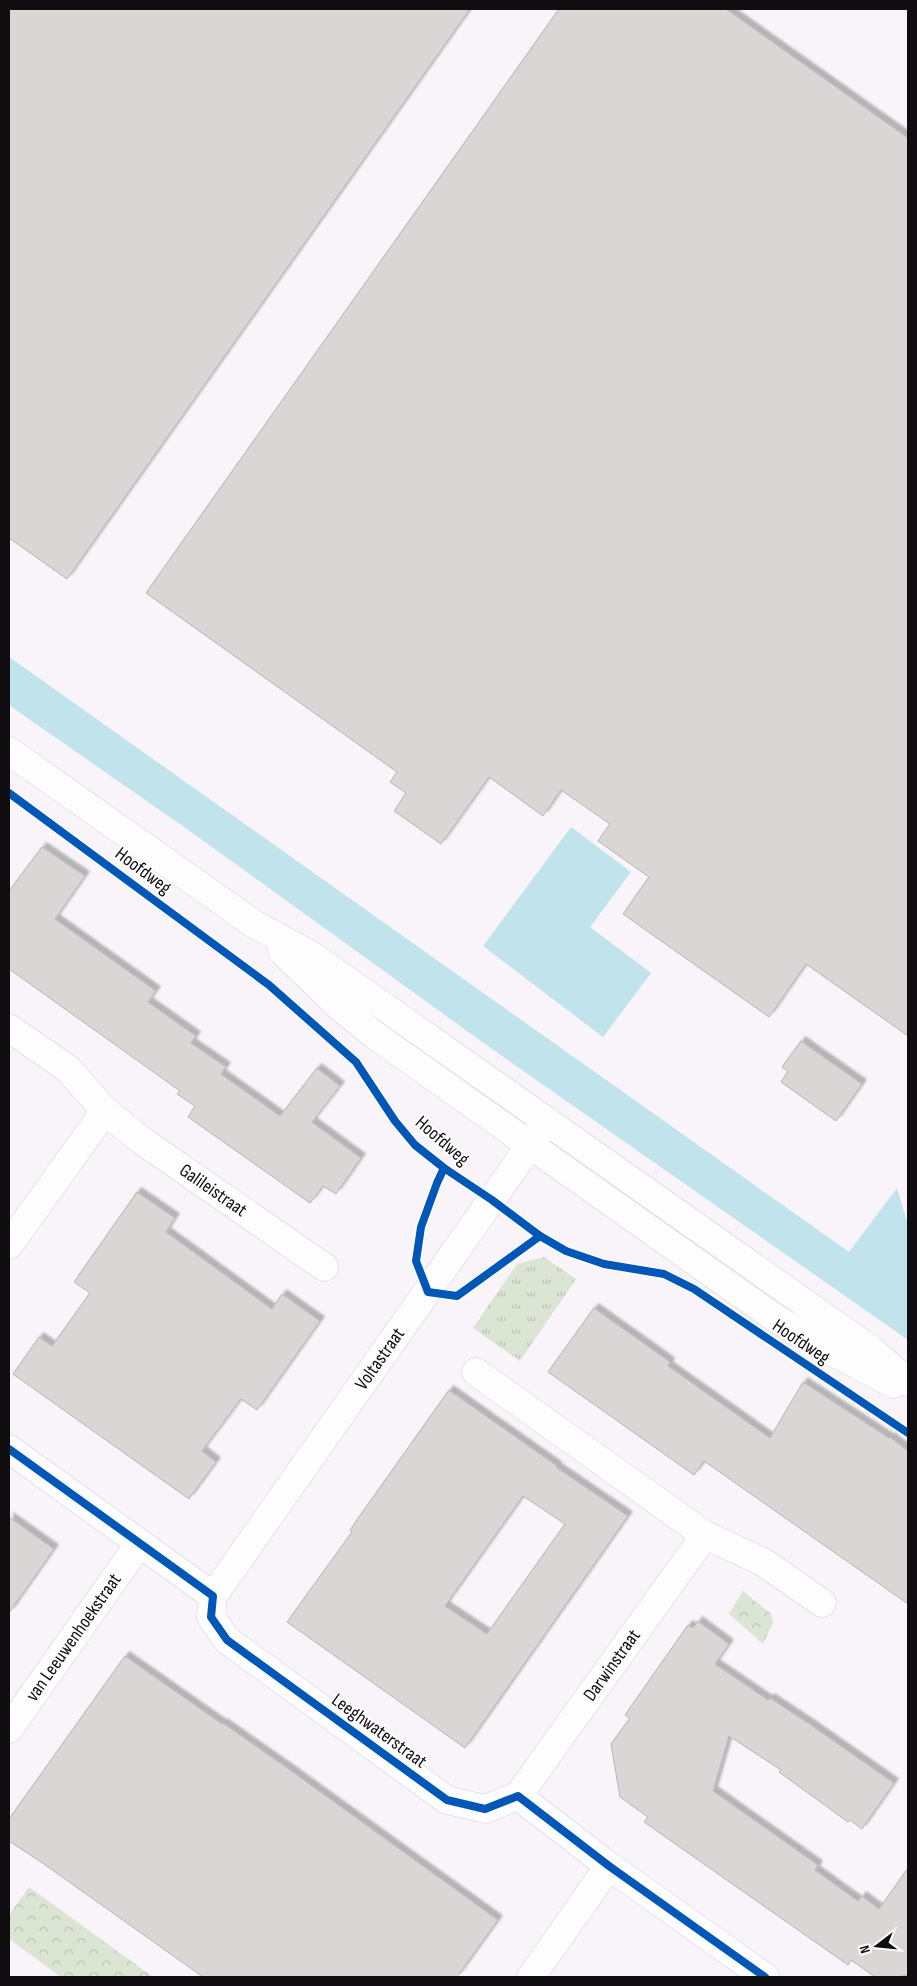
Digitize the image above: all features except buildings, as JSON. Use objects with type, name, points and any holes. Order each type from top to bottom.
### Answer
[{"type":"street","name":"Hoofdweg","points":[[9,751],[254,924],[311,955],[870,1349],[908,1382]]},
{"type":"street","name":"Hoofdweg","points":[[254,924],[341,1008],[356,1020],[787,1326],[908,1391]]},
{"type":"street","name":"Galileistraat","points":[[9,1028],[68,1069],[105,1111],[141,1140],[324,1267]]},
{"type":"street","points":[[9,1245],[105,1111]]},
{"type":"street","name":"Voltastraat","points":[[213,1596],[547,1121]]},
{"type":"street","points":[[476,1372],[705,1535],[763,1562],[822,1602]]},
{"type":"street","points":[[9,1449],[213,1596]]},
{"type":"street","name":"Darwinstraat","points":[[518,1796],[705,1535]]},
{"type":"street","name":"van Leeuwenhoekstraat","points":[[9,1729],[139,1544]]},
{"type":"street","name":"Leeghwaterstraat","points":[[213,1596],[211,1617],[227,1640],[447,1800],[485,1809],[518,1796]]},
{"type":"street","points":[[518,1796],[609,1866],[765,1977]]},
{"type":"street","points":[[531,1977],[609,1866]]},
{"type":"green space","points":[[544,1257],[576,1279],[520,1361],[473,1328],[517,1264]]},
{"type":"green space","points":[[743,1591],[771,1614],[773,1623],[763,1644],[729,1614]]},
{"type":"green space","points":[[29,1887],[153,1977],[61,1977],[9,1939],[9,1915]]},
{"type":"water","points":[[9,657],[849,1252],[897,1188],[908,1225],[908,1340],[492,1049],[194,834],[9,705]]},
{"type":"water","points":[[571,827],[631,872],[590,927],[651,973],[603,1037],[483,946]]},
{"type":"cycle path","points":[[9,793],[269,985],[356,1062],[395,1121],[415,1145],[444,1168],[492,1200],[540,1236],[566,1251],[604,1264],[664,1274],[694,1289],[908,1433]]},
{"type":"cycle path","points":[[444,1168],[421,1227],[416,1261],[428,1292],[457,1296],[540,1236]]},
{"type":"cycle path","points":[[9,1449],[213,1596],[211,1617],[227,1640],[447,1800],[485,1809],[518,1796],[609,1866],[765,1977]]}]
